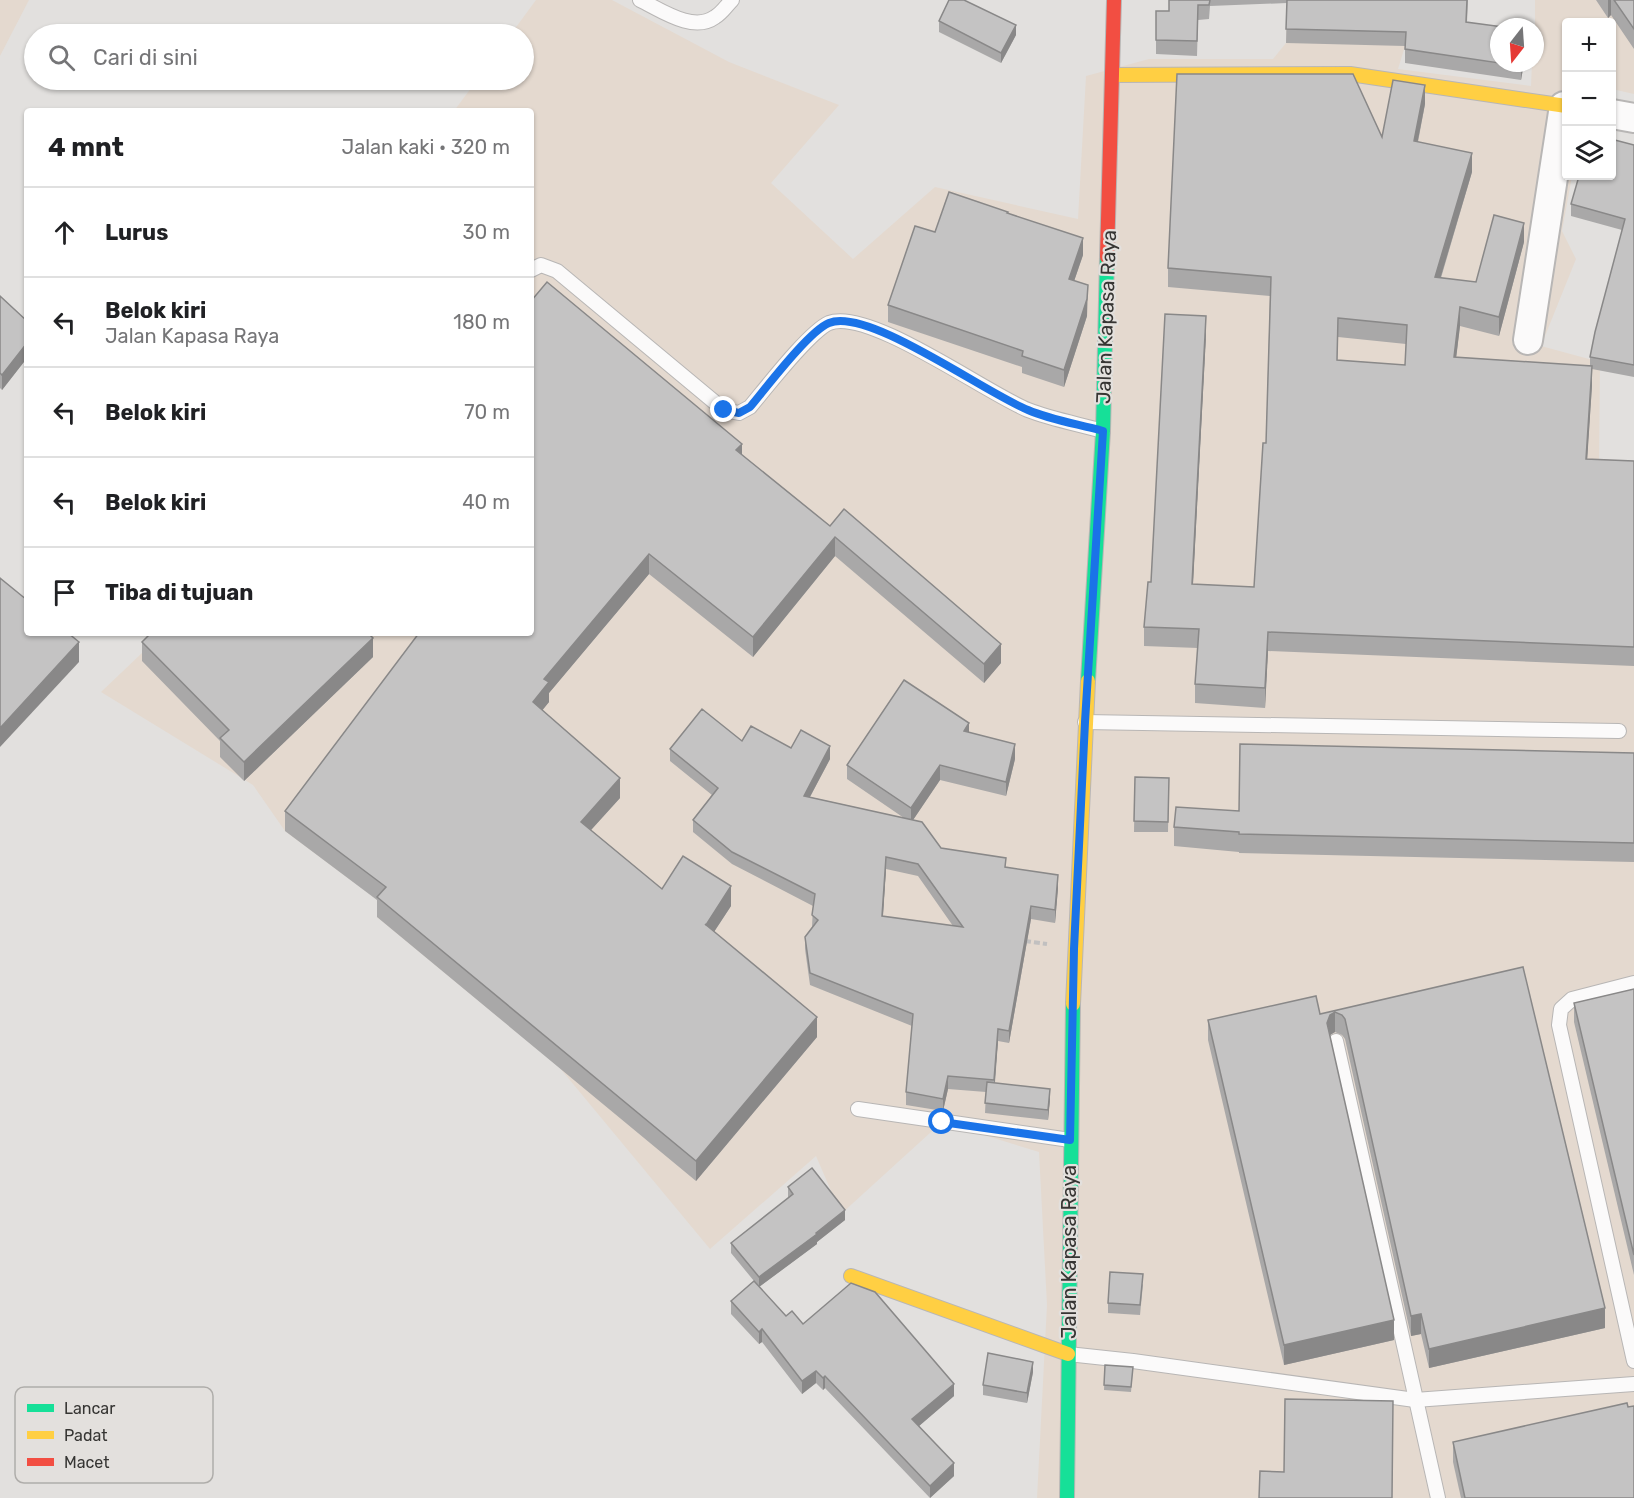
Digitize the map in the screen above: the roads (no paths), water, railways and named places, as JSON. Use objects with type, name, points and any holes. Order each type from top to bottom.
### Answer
[{"type":"main road","name":"Jalan Kapasa Raya","points":[[1067,1498],[1074,949],[1103,431],[1114,0]]},
{"type":"main road","points":[[1113,75],[1350,74],[1562,106]]},
{"type":"main road","points":[[851,1276],[1068,1354]]},
{"type":"street","points":[[1616,115],[1634,118]]},
{"type":"street","points":[[1528,340],[1562,125]]},
{"type":"lane","points":[[640,0],[682,20],[699,23],[718,16],[732,0]]},
{"type":"lane","points":[[534,268],[541,265],[557,271],[724,410],[739,413],[750,407],[808,339],[829,323],[850,321],[899,338],[977,384],[1028,410],[1103,431]]},
{"type":"lane","points":[[1085,722],[1619,731]]},
{"type":"lane","points":[[1634,983],[1572,999],[1561,1009],[1559,1025],[1634,1361]]},
{"type":"lane","points":[[1336,1041],[1414,1400],[1438,1498]]},
{"type":"lane","points":[[858,1109],[1070,1140]]},
{"type":"lane","points":[[1068,1354],[1414,1400],[1634,1384]]}]
